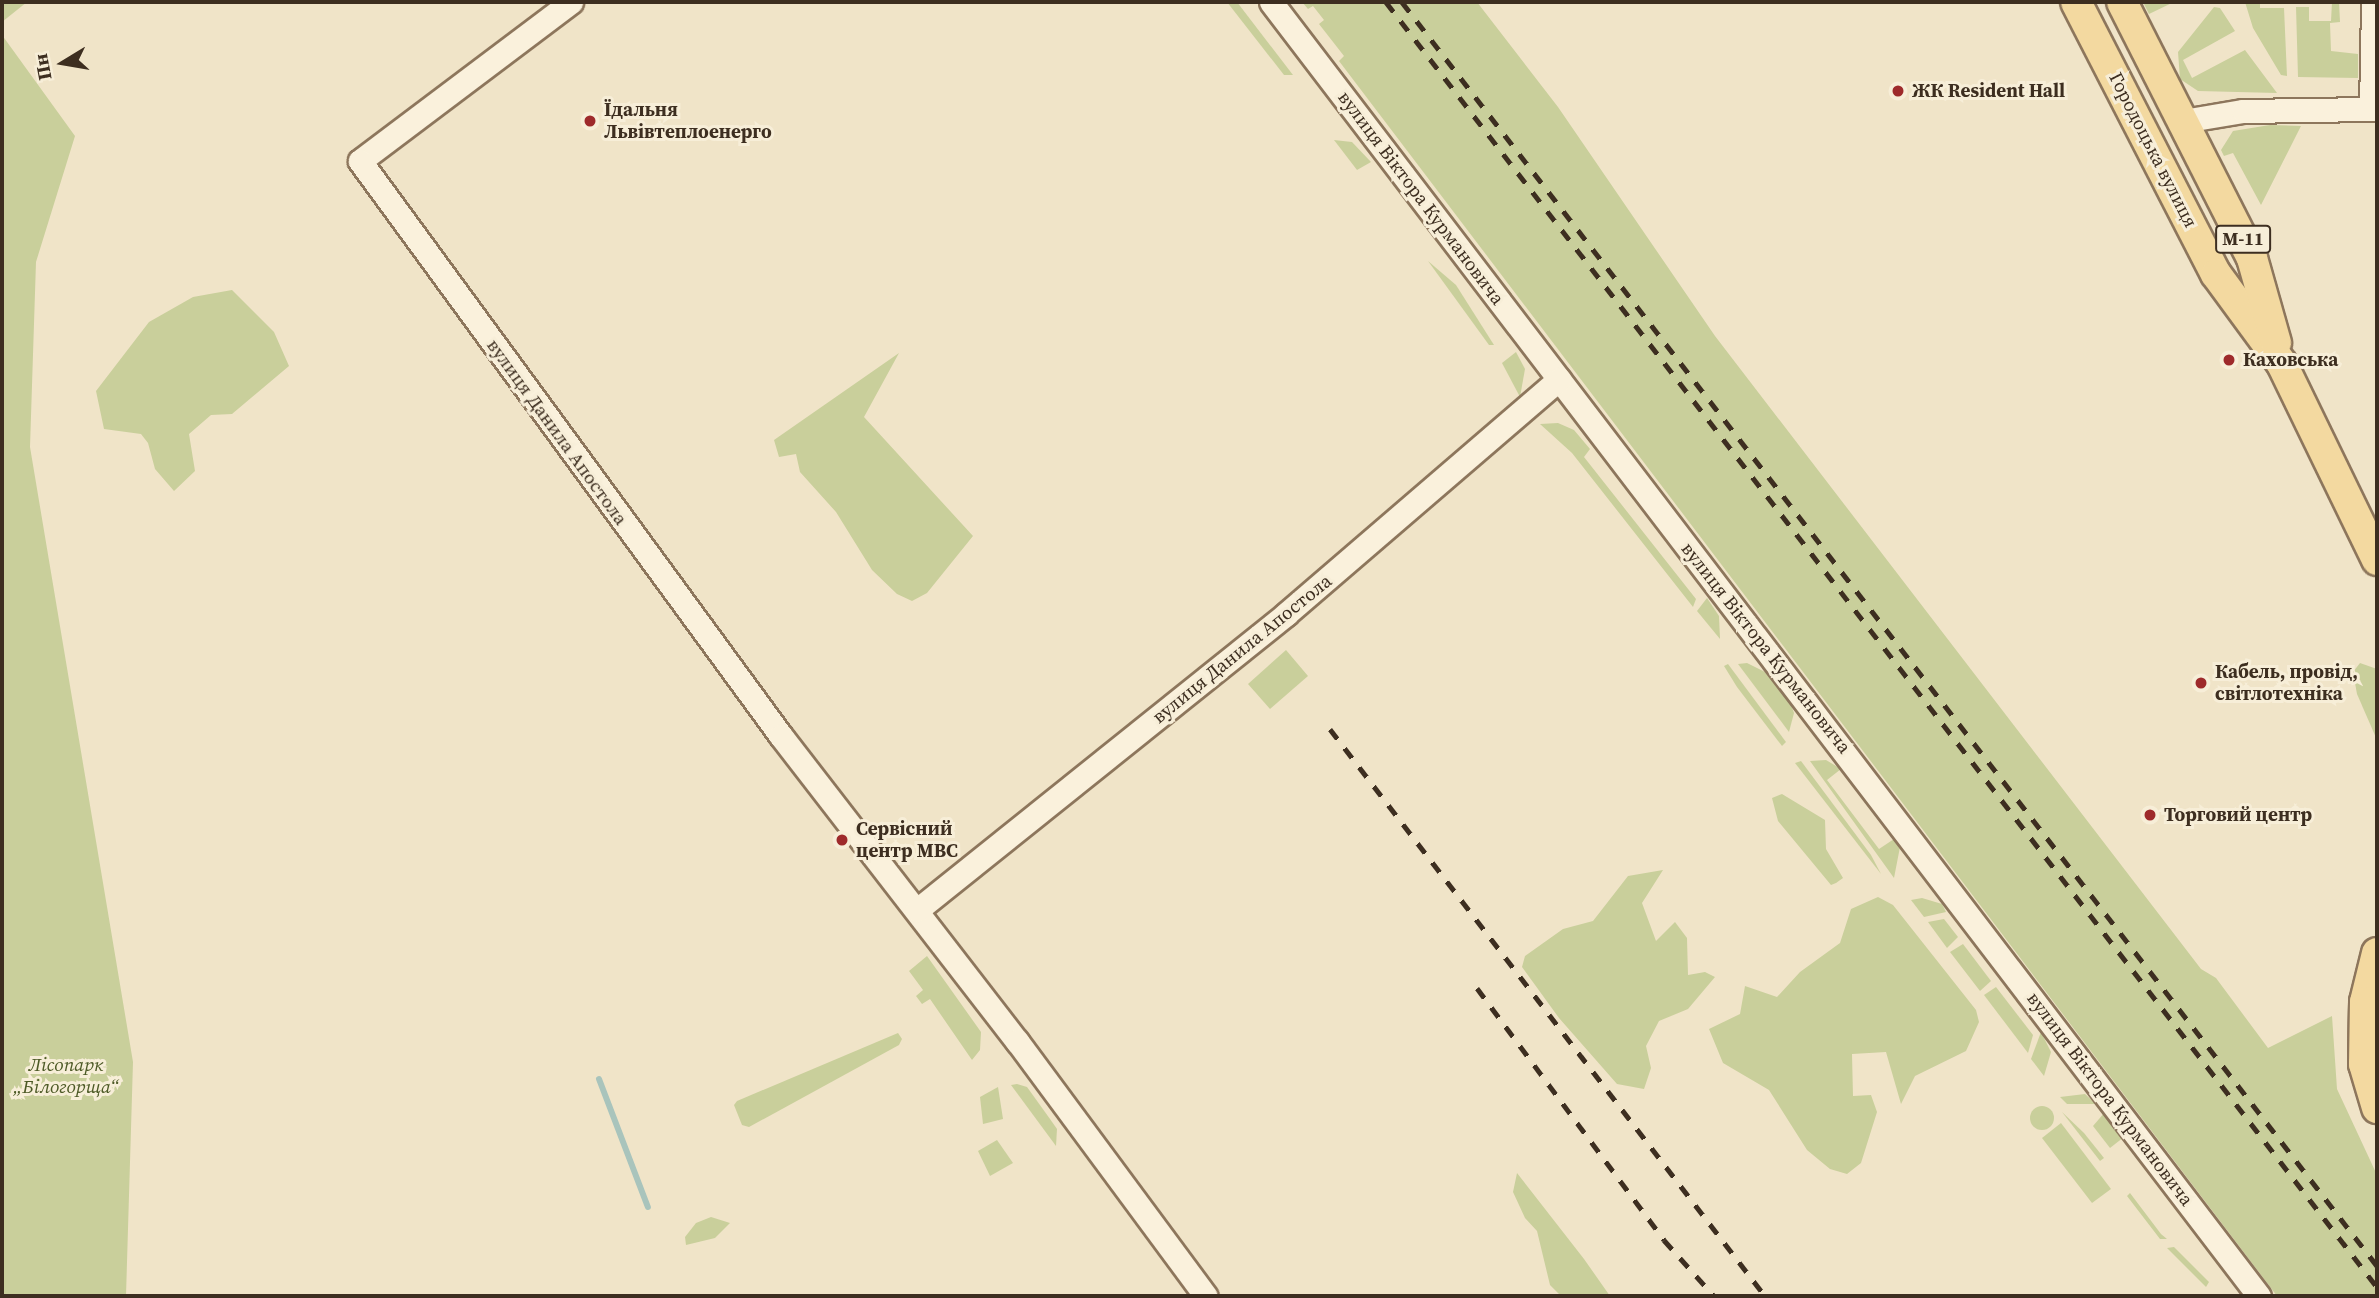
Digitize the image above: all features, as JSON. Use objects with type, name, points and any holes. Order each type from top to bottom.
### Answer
[{"type":"main road","points":[[2076,2],[2137,30]]},
{"type":"main road","name":"Городоцька вулиця","points":[[2076,2],[2216,274],[2282,364]]},
{"type":"main road","name":"Городоцька вулиця","points":[[2122,2],[2252,258],[2282,364],[2377,560]]},
{"type":"main road","points":[[2118,83],[2183,121],[2173,187]]},
{"type":"main road","points":[[2377,953],[2365,1002],[2364,1064],[2377,1108]]},
{"type":"street","name":"вулиця Данила Апостола","points":[[571,2],[360,160],[780,736],[917,910],[1206,1296]]},
{"type":"street","name":"вулиця Віктора Курмановича","points":[[1271,2],[2259,1296]]},
{"type":"street","points":[[2183,121],[2244,111],[2374,109],[2373,2]]},
{"type":"street","name":"вулиця Данила Апостола","points":[[917,910],[1286,614],[1559,379]]},
{"type":"green space","points":[[2,2],[27,2],[2,22]]},
{"type":"green space","points":[[1227,2],[1237,2],[1293,75],[1284,75]]},
{"type":"green space","points":[[1302,2],[1477,2],[1558,107],[1715,336],[2201,969],[2216,978],[2268,1048],[2332,1016],[2337,1089],[2377,1175],[2377,1296],[2277,1296],[1339,61],[1344,56],[1319,24],[1324,20],[1313,6],[1308,9]]},
{"type":"green space","points":[[2143,2],[2174,2],[2149,14]]},
{"type":"green space","points":[[2245,2],[2260,2],[2260,8],[2284,8],[2287,76],[2281,75],[2253,28]]},
{"type":"green space","points":[[2332,2],[2339,2],[2340,22],[2330,23],[2331,51],[2358,54],[2358,78],[2298,77],[2296,7],[2309,7],[2309,21],[2331,21]]},
{"type":"green space","points":[[2214,7],[2220,8],[2235,31],[2183,60],[2192,78],[2245,50],[2277,93],[2198,91],[2180,79],[2178,52]]},
{"type":"green space","name":"Лісопарк „Білогорща“","points":[[2,35],[75,136],[36,262],[30,447],[133,1062],[126,1296],[2,1296]]},
{"type":"green space","points":[[2270,125],[2301,126],[2261,205],[2233,153],[2224,156],[2221,150],[2233,131]]},
{"type":"green space","points":[[1334,140],[1352,142],[1371,162],[1357,170]]},
{"type":"green space","points":[[1428,261],[1456,285],[1494,345],[1489,345]]},
{"type":"green space","points":[[232,290],[274,332],[289,366],[232,414],[211,415],[189,434],[195,471],[174,491],[155,469],[148,443],[141,434],[104,429],[96,391],[149,322],[193,297]]},
{"type":"green space","points":[[1516,352],[1525,369],[1520,397],[1502,363]]},
{"type":"green space","points":[[899,353],[864,417],[973,536],[927,593],[912,601],[897,594],[872,570],[836,512],[800,472],[796,454],[779,457],[774,440]]},
{"type":"green space","points":[[1558,423],[1574,430],[1590,449],[1584,457],[1696,599],[1693,607],[1572,453],[1540,424]]},
{"type":"green space","points":[[1707,598],[1719,616],[1720,639],[1697,611]]},
{"type":"green space","points":[[1286,650],[1308,676],[1270,709],[1248,684]]},
{"type":"green space","points":[[1747,663],[1765,672],[1790,702],[1794,713],[1789,732],[1738,664]]},
{"type":"green space","points":[[2360,663],[2377,669],[2377,740],[2357,694],[2353,672]]},
{"type":"green space","points":[[1728,664],[1786,742],[1782,746],[1737,687],[1724,666]]},
{"type":"green space","points":[[1826,760],[1841,769],[1827,780],[1879,849],[1894,839],[1900,847],[1894,878],[1810,761]]},
{"type":"green space","points":[[1801,761],[1871,855],[1881,874],[1795,763]]},
{"type":"green space","points":[[1782,794],[1825,820],[1826,849],[1843,878],[1836,883],[1831,885],[1778,821],[1772,798]]},
{"type":"green space","points":[[1663,870],[1642,903],[1656,941],[1675,922],[1687,938],[1688,975],[1705,972],[1715,977],[1688,1009],[1659,1021],[1646,1046],[1651,1068],[1644,1089],[1617,1084],[1559,1018],[1522,967],[1525,956],[1563,929],[1593,921],[1628,876]]},
{"type":"green space","points":[[1878,897],[1893,905],[1976,1010],[1979,1022],[1966,1051],[1915,1076],[1901,1104],[1886,1052],[1852,1054],[1853,1096],[1871,1095],[1877,1112],[1861,1163],[1847,1174],[1830,1169],[1807,1150],[1769,1090],[1723,1063],[1709,1029],[1740,1014],[1745,986],[1777,997],[1800,972],[1840,943],[1851,909]]},
{"type":"green space","points":[[1922,898],[1942,904],[1946,912],[1924,917],[1911,900]]},
{"type":"green space","points":[[1944,919],[1958,937],[1947,948],[1928,922]]},
{"type":"green space","points":[[1963,944],[1991,981],[1980,991],[1950,952]]},
{"type":"green space","points":[[927,956],[981,1032],[980,1050],[972,1060],[930,999],[922,1004],[916,996],[923,990],[909,971]]},
{"type":"green space","points":[[1996,987],[2033,1035],[2028,1053],[1984,995]]},
{"type":"green space","points":[[2041,1032],[2051,1052],[2044,1076],[2031,1059]]},
{"type":"green space","points":[[898,1033],[902,1039],[899,1045],[749,1127],[742,1125],[734,1105],[737,1101]]},
{"type":"green space","points":[[1011,1085],[1027,1087],[1057,1129],[1056,1146]]},
{"type":"green space","points":[[998,1087],[1003,1119],[983,1124],[980,1097]]},
{"type":"green space","points":[[2085,1094],[2096,1104],[2067,1104],[2060,1097]]},
{"type":"green space","points":[[2042,1106],[2053,1113],[2054,1118],[2047,1129],[2042,1130],[2031,1123],[2030,1118],[2037,1107]]},
{"type":"green space","points":[[2062,1112],[2084,1133],[2104,1158],[2100,1161]]},
{"type":"green space","points":[[2105,1112],[2124,1137],[2110,1148],[2093,1126]]},
{"type":"green space","points":[[2061,1123],[2111,1189],[2092,1203],[2042,1138]]},
{"type":"green space","points":[[997,1140],[1013,1163],[990,1176],[978,1151]]},
{"type":"green space","points":[[1517,1173],[1610,1296],[1561,1296],[1550,1285],[1537,1231],[1525,1218],[1513,1192]]},
{"type":"green space","points":[[2130,1193],[2167,1239],[2160,1239],[2127,1196]]},
{"type":"green space","points":[[711,1217],[730,1223],[715,1238],[686,1245],[685,1237],[696,1223]]},
{"type":"green space","points":[[2174,1247],[2209,1282],[2206,1287],[2167,1248]]},
{"type":"waterway","points":[[599,1079],[648,1207]]},
{"type":"railway","points":[[1386,2],[2377,1287]]},
{"type":"railway","points":[[1402,2],[2377,1266]]},
{"type":"railway","points":[[1330,729],[1765,1296]]},
{"type":"railway","points":[[1477,988],[1664,1240],[1714,1296]]},
{"type":"place","name":"ЖК Resident Hall","points":[[1898,91]]},
{"type":"place","name":"Їдальня Львівтеплоенерго","points":[[590,121]]},
{"type":"place","name":"Каховська","points":[[2229,360]]},
{"type":"place","name":"Кабель, провід, світлотехніка","points":[[2201,683]]},
{"type":"place","name":"Торговий центр","points":[[2150,815]]},
{"type":"place","name":"Сервісний центр МВС","points":[[842,840]]}]
